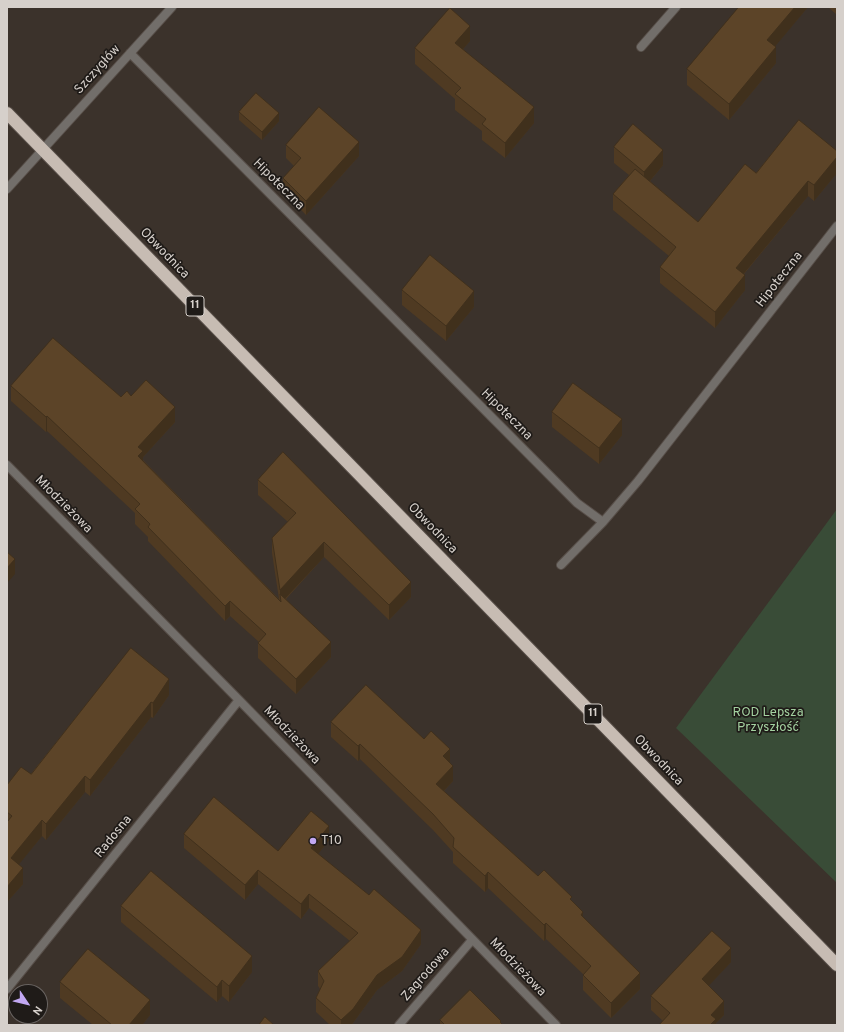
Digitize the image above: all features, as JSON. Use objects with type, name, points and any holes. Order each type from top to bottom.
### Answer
[{"type":"highway","name":"Obwodnica","points":[[7,113],[837,965]]},
{"type":"street","name":"Szczygłów","points":[[7,189],[172,7]]},
{"type":"street","points":[[641,47],[676,7]]},
{"type":"street","name":"Hipoteczna","points":[[130,53],[577,503],[603,522],[638,482],[837,226]]},
{"type":"street","name":"Młodzieżowa","points":[[7,465],[556,1025]]},
{"type":"street","points":[[561,564],[603,522]]},
{"type":"street","name":"Radosna","points":[[7,989],[239,700]]},
{"type":"street","name":"Zagrodowa","points":[[399,1025],[472,940]]},
{"type":"green space","name":"ROD Lepsza Przyszłość","points":[[837,509],[837,883],[676,728]]},
{"type":"building","points":[[739,7],[795,7],[767,40],[776,47],[729,104],[687,69]]},
{"type":"building","points":[[450,8],[470,26],[455,43],[534,107],[505,143],[482,124],[486,119],[455,94],[461,88],[415,48]]},
{"type":"building","points":[[256,93],[279,113],[262,132],[239,112]]},
{"type":"building","points":[[319,107],[359,142],[306,201],[283,178],[301,158],[286,145]]},
{"type":"building","points":[[799,120],[837,151],[837,157],[814,185],[808,181],[736,268],[745,275],[715,312],[660,267],[676,247],[613,194],[635,169],[698,222],[745,164],[756,173]]},
{"type":"building","points":[[633,124],[663,150],[644,172],[614,147]]},
{"type":"building","points":[[430,255],[474,291],[446,326],[402,290]]},
{"type":"building","points":[[53,338],[121,397],[127,391],[131,396],[146,380],[175,407],[138,447],[143,451],[138,456],[281,602],[280,594],[331,642],[296,679],[258,643],[266,634],[230,601],[225,606],[148,527],[150,524],[135,509],[140,504],[47,416],[46,417],[11,386]]},
{"type":"building","points":[[573,383],[622,419],[599,448],[552,412]]},
{"type":"building","points":[[283,452],[411,582],[389,605],[324,542],[280,590],[272,538],[296,513],[258,480]]},
{"type":"building","points":[[7,552],[15,559],[7,568]]},
{"type":"building","points":[[131,648],[169,679],[153,703],[151,702],[90,780],[85,776],[46,824],[42,820],[11,858],[23,868],[7,887],[7,822],[12,816],[7,812],[7,785],[21,767],[31,774]]},
{"type":"building","points":[[366,685],[424,739],[431,731],[450,749],[443,756],[453,766],[436,784],[538,876],[544,870],[572,897],[570,899],[583,912],[581,915],[640,973],[611,1003],[583,975],[591,966],[546,923],[544,925],[488,872],[485,876],[453,847],[454,838],[433,814],[360,744],[358,746],[331,722]]},
{"type":"building","points":[[214,797],[278,851],[311,811],[329,826],[311,848],[369,895],[374,889],[421,930],[402,957],[377,975],[353,1009],[341,1020],[316,998],[324,981],[318,971],[358,933],[309,894],[301,904],[258,870],[245,885],[184,834]]},
{"type":"building","points":[[151,871],[252,956],[229,986],[222,980],[217,987],[121,906]]},
{"type":"building","points":[[712,931],[731,948],[702,979],[724,1001],[711,1015],[716,1019],[710,1025],[659,1025],[670,1013],[651,996]]},
{"type":"building","points":[[88,949],[150,1000],[129,1025],[112,1025],[60,982]]},
{"type":"building","points":[[470,990],[501,1021],[500,1022],[503,1025],[445,1025],[440,1020]]},
{"type":"building","points":[[265,1017],[274,1025],[259,1025]]},
{"type":"place","name":"T10","points":[[313,841]]}]
